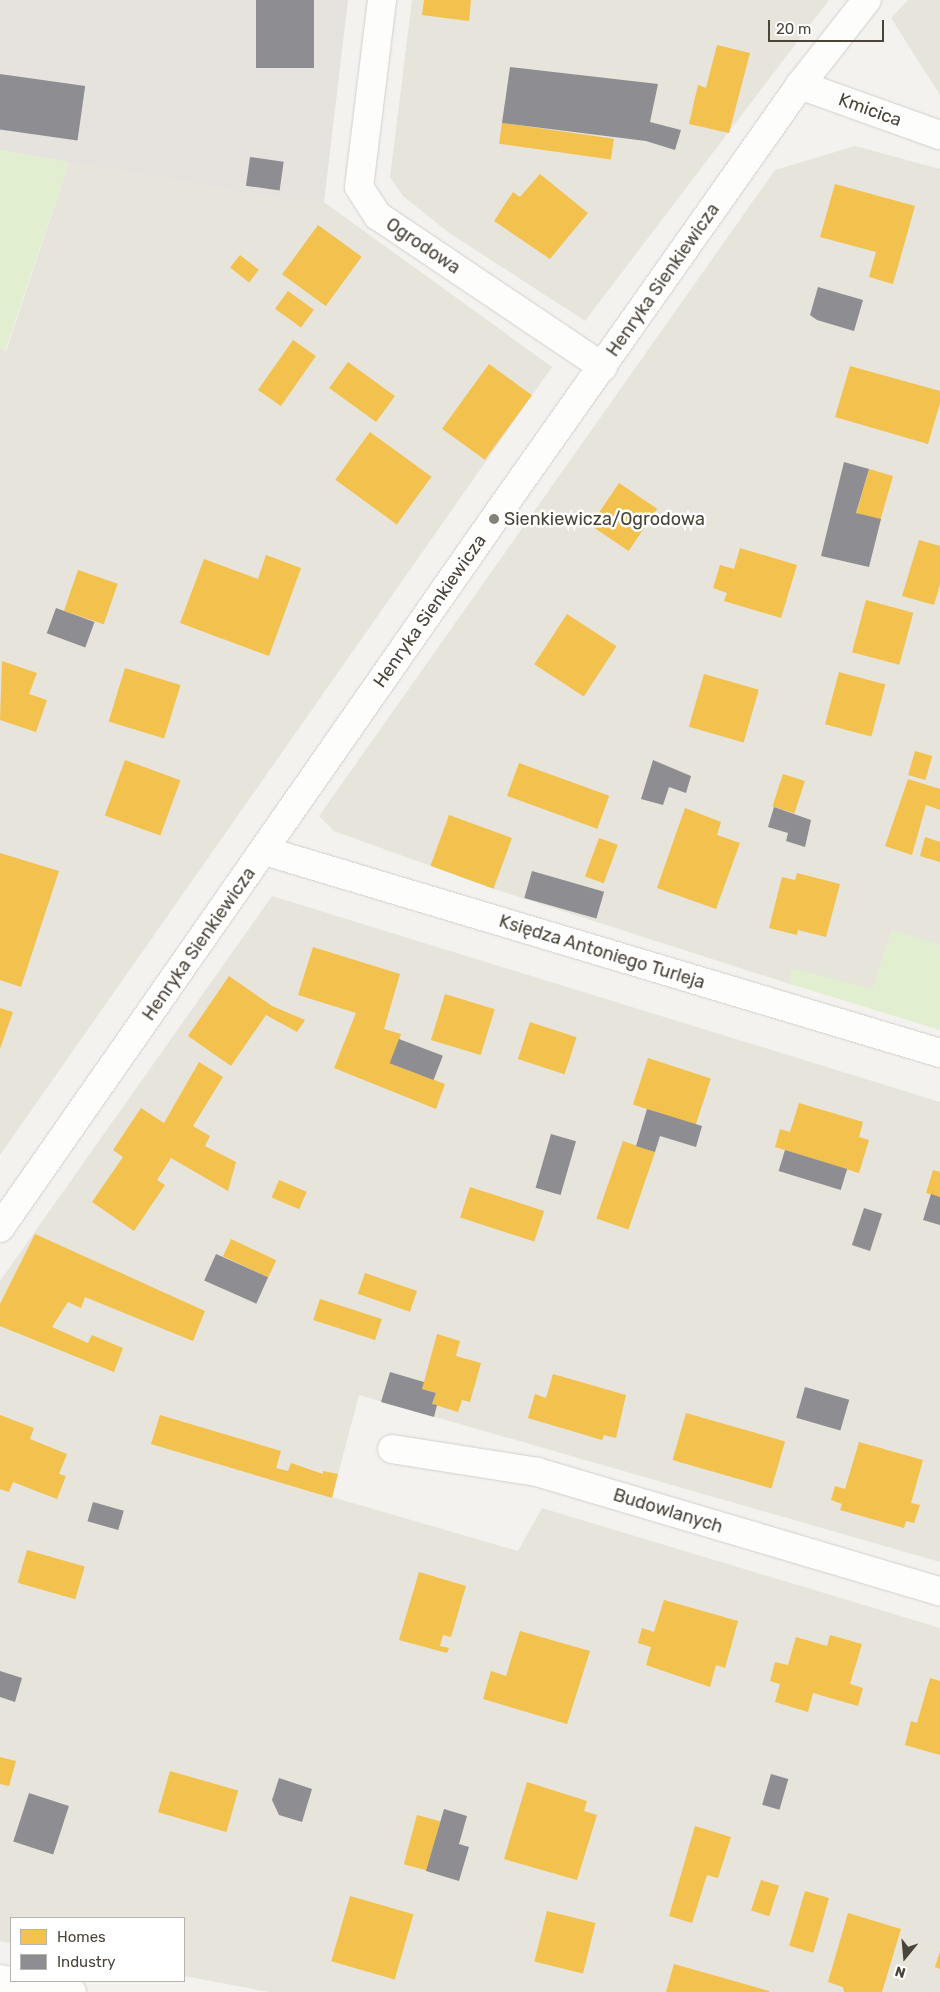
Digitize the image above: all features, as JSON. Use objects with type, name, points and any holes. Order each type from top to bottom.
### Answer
[{"type":"street","name":"Ogrodowa","points":[[382,0],[359,187],[378,216],[603,367]]},
{"type":"street","name":"Henryka Sienkiewicza","points":[[0,1228],[800,86],[867,0]]},
{"type":"street","name":"Kmicica","points":[[800,86],[940,135]]},
{"type":"street","name":"Księdza Antoniego Turleja","points":[[265,850],[940,1052]]},
{"type":"street","name":"Budowlanych","points":[[392,1449],[537,1472],[940,1591]]},
{"type":"street","points":[[17,1982],[72,1992]]},
{"type":"shaded area","points":[[0,0],[348,0],[324,202],[289,201],[0,150]]},
{"type":"shaded area","points":[[412,0],[829,0],[585,321],[448,232],[403,196],[390,177]]},
{"type":"shaded area","points":[[908,0],[940,0],[940,95],[891,18]]},
{"type":"shaded area","points":[[855,146],[940,169],[940,945],[892,930],[873,989],[792,969],[790,984],[494,889],[334,831],[319,816],[775,170]]},
{"type":"shaded area","points":[[69,162],[289,201],[324,202],[552,367],[0,1155],[0,348],[6,351]]},
{"type":"shaded area","points":[[272,896],[940,1102],[940,1562],[359,1395],[332,1497],[518,1551],[542,1508],[940,1628],[940,1992],[269,1992],[185,1976],[185,1917],[10,1917],[10,1943],[0,1941],[0,1281]]},
{"type":"green space","points":[[0,150],[69,162],[5,351],[0,348]]},
{"type":"green space","points":[[892,930],[940,945],[940,1030],[790,984],[792,968],[873,989]]},
{"type":"building: Homes","points":[[424,0],[471,0],[469,21],[422,15]]},
{"type":"building: Homes","points":[[717,45],[750,53],[729,133],[689,124],[698,85],[706,88]]},
{"type":"building: Homes","points":[[502,123],[614,139],[611,160],[499,144]]},
{"type":"building: Homes","points":[[540,174],[588,213],[550,259],[494,221],[513,192],[520,197]]},
{"type":"building: Homes","points":[[835,184],[915,206],[893,284],[869,277],[876,252],[820,237]]},
{"type":"building: Homes","points":[[318,225],[362,257],[326,306],[282,274]]},
{"type":"building: Homes","points":[[240,255],[259,270],[249,282],[230,268]]},
{"type":"building: Homes","points":[[288,291],[314,310],[301,328],[275,309]]},
{"type":"building: Homes","points":[[293,340],[316,356],[281,406],[258,390]]},
{"type":"building: Homes","points":[[348,362],[395,396],[376,422],[329,388]]},
{"type":"building: Homes","points":[[489,364],[532,395],[485,460],[442,429]]},
{"type":"building: Homes","points":[[850,366],[940,391],[940,403],[928,444],[835,417]]},
{"type":"building: Homes","points":[[370,432],[431,477],[397,524],[335,480]]},
{"type":"building: Homes","points":[[869,469],[893,476],[880,520],[856,513]]},
{"type":"building: Homes","points":[[619,483],[657,509],[629,551],[590,525]]},
{"type":"building: Homes","points":[[919,540],[940,546],[940,584],[934,605],[902,596]]},
{"type":"building: Homes","points":[[740,548],[797,565],[781,618],[724,601],[727,593],[713,588],[720,565],[734,569]]},
{"type":"building: Homes","points":[[266,555],[301,568],[269,656],[180,623],[204,559],[258,579]]},
{"type":"building: Homes","points":[[78,570],[118,584],[104,624],[64,611]]},
{"type":"building: Homes","points":[[866,600],[913,613],[899,665],[852,652]]},
{"type":"building: Homes","points":[[567,614],[616,646],[584,696],[534,664]]},
{"type":"building: Homes","points":[[2,661],[37,673],[29,694],[47,700],[36,732],[0,720]]},
{"type":"building: Homes","points":[[125,668],[180,685],[164,739],[109,722]]},
{"type":"building: Homes","points":[[839,672],[885,684],[871,737],[825,724]]},
{"type":"building: Homes","points":[[704,674],[759,690],[744,743],[689,727]]},
{"type":"building: Homes","points":[[915,751],[932,756],[925,780],[908,775]]},
{"type":"building: Homes","points":[[125,760],[180,780],[160,836],[105,815]]},
{"type":"building: Homes","points":[[519,763],[609,796],[597,829],[507,796]]},
{"type":"building: Homes","points":[[783,774],[805,781],[794,813],[772,806]]},
{"type":"building: Homes","points":[[908,779],[940,789],[940,810],[926,805],[912,855],[885,846]]},
{"type":"building: Homes","points":[[685,808],[721,822],[717,835],[740,843],[716,909],[657,888]]},
{"type":"building: Homes","points":[[449,815],[512,838],[493,889],[431,866]]},
{"type":"building: Homes","points":[[925,837],[940,842],[940,862],[920,856]]},
{"type":"building: Homes","points":[[599,838],[618,845],[604,883],[585,877]]},
{"type":"building: Homes","points":[[0,853],[59,871],[21,987],[0,980]]},
{"type":"building: Homes","points":[[797,873],[840,884],[826,937],[798,930],[797,935],[769,928],[782,877],[795,880]]},
{"type":"building: Homes","points":[[313,947],[400,974],[384,1029],[401,1034],[392,1064],[445,1084],[436,1109],[334,1068],[356,1013],[298,995]]},
{"type":"building: Homes","points":[[229,976],[272,1006],[305,1020],[297,1032],[266,1015],[231,1066],[188,1036]]},
{"type":"building: Homes","points":[[445,994],[495,1009],[481,1055],[431,1040]]},
{"type":"building: Homes","points":[[0,1008],[13,1012],[0,1049]]},
{"type":"building: Homes","points":[[530,1022],[577,1037],[565,1074],[518,1059]]},
{"type":"building: Homes","points":[[648,1058],[711,1078],[696,1125],[633,1105]]},
{"type":"building: Homes","points":[[199,1062],[223,1077],[193,1126],[210,1136],[205,1146],[236,1162],[228,1191],[171,1158],[157,1180],[165,1185],[134,1231],[92,1202],[123,1157],[113,1150],[141,1108],[164,1123]]},
{"type":"building: Homes","points":[[799,1103],[863,1122],[859,1137],[869,1140],[859,1173],[775,1147],[780,1129],[790,1132]]},
{"type":"building: Homes","points":[[623,1141],[655,1152],[628,1230],[596,1219]]},
{"type":"building: Homes","points":[[933,1170],[940,1172],[940,1197],[926,1193]]},
{"type":"building: Homes","points":[[279,1180],[307,1192],[299,1209],[272,1197]]},
{"type":"building: Homes","points":[[470,1187],[544,1211],[534,1242],[460,1217]]},
{"type":"building: Homes","points":[[35,1234],[205,1311],[193,1341],[85,1297],[81,1308],[68,1302],[52,1327],[88,1343],[92,1335],[123,1348],[114,1372],[0,1326],[0,1304]]},
{"type":"building: Homes","points":[[231,1239],[276,1260],[268,1277],[223,1256]]},
{"type":"building: Homes","points":[[365,1273],[417,1291],[410,1312],[358,1294]]},
{"type":"building: Homes","points":[[320,1299],[382,1319],[375,1340],[313,1320]]},
{"type":"building: Homes","points":[[437,1334],[460,1341],[456,1356],[481,1363],[470,1402],[462,1400],[458,1412],[432,1404],[436,1393],[422,1389]]},
{"type":"building: Homes","points":[[553,1374],[626,1395],[616,1438],[604,1435],[602,1440],[528,1418],[535,1394],[546,1398]]},
{"type":"building: Homes","points":[[686,1413],[785,1441],[772,1488],[672,1460]]},
{"type":"building: Homes","points":[[0,1415],[34,1428],[30,1439],[67,1454],[59,1474],[66,1476],[57,1499],[13,1482],[9,1492],[0,1489]]},
{"type":"building: Homes","points":[[160,1415],[281,1451],[276,1468],[288,1471],[291,1463],[323,1474],[323,1471],[338,1474],[332,1498],[151,1444]]},
{"type":"building: Homes","points":[[859,1442],[923,1460],[911,1503],[920,1505],[914,1523],[906,1521],[904,1528],[840,1510],[842,1504],[831,1500],[835,1486],[845,1489]]},
{"type":"building: Homes","points":[[27,1550],[85,1567],[75,1599],[18,1583]]},
{"type":"building: Homes","points":[[419,1572],[466,1586],[451,1637],[443,1635],[440,1646],[449,1648],[447,1653],[399,1640]]},
{"type":"building: Homes","points":[[664,1600],[738,1621],[725,1668],[716,1665],[710,1687],[646,1665],[651,1647],[638,1643],[642,1628],[654,1632]]},
{"type":"building: Homes","points":[[520,1631],[590,1651],[567,1724],[483,1699],[491,1671],[506,1676]]},
{"type":"building: Homes","points":[[830,1635],[862,1644],[850,1684],[863,1688],[858,1706],[813,1693],[808,1712],[775,1702],[780,1684],[770,1681],[775,1662],[788,1665],[796,1637],[827,1646]]},
{"type":"building: Homes","points":[[930,1678],[940,1681],[940,1755],[905,1745],[911,1721],[917,1723]]},
{"type":"building: Homes","points":[[0,1757],[16,1761],[9,1786],[0,1784]]},
{"type":"building: Homes","points":[[170,1771],[238,1791],[226,1832],[158,1812]]},
{"type":"building: Homes","points":[[527,1782],[587,1801],[584,1811],[597,1815],[577,1880],[504,1859]]},
{"type":"building: Homes","points":[[417,1815],[440,1821],[427,1870],[404,1864]]},
{"type":"building: Homes","points":[[695,1826],[731,1837],[718,1878],[707,1875],[692,1923],[669,1916]]},
{"type":"building: Homes","points":[[761,1880],[779,1886],[769,1916],[751,1910]]},
{"type":"building: Homes","points":[[805,1891],[829,1898],[813,1953],[789,1946]]},
{"type":"building: Homes","points":[[350,1896],[413,1914],[395,1980],[331,1961]]},
{"type":"building: Homes","points":[[547,1911],[596,1923],[583,1974],[534,1961]]},
{"type":"building: Homes","points":[[848,1913],[901,1929],[882,1992],[844,1992],[843,1987],[828,1982]]},
{"type":"building: Homes","points":[[940,1951],[940,1969],[935,1967]]},
{"type":"building: Homes","points":[[674,1964],[769,1991],[769,1992],[666,1992]]},
{"type":"building: Industry","points":[[256,0],[314,0],[314,68],[256,68]]},
{"type":"building: Industry","points":[[510,67],[658,84],[650,122],[681,130],[675,150],[646,141],[502,123]]},
{"type":"building: Industry","points":[[0,74],[85,86],[78,140],[0,130]]},
{"type":"building: Industry","points":[[250,157],[284,162],[280,190],[246,186]]},
{"type":"building: Industry","points":[[818,287],[863,300],[854,331],[817,320],[810,315]]},
{"type":"building: Industry","points":[[844,462],[869,469],[856,513],[881,519],[869,567],[821,556]]},
{"type":"building: Industry","points":[[56,608],[95,622],[85,647],[47,633]]},
{"type":"building: Industry","points":[[653,760],[691,776],[686,793],[669,787],[663,805],[641,799]]},
{"type":"building: Industry","points":[[774,807],[811,820],[805,847],[786,841],[788,833],[768,827]]},
{"type":"building: Industry","points":[[532,871],[604,892],[596,919],[524,898]]},
{"type":"building: Industry","points":[[399,1039],[443,1056],[434,1080],[390,1063]]},
{"type":"building: Industry","points":[[647,1109],[702,1126],[696,1147],[660,1136],[655,1152],[636,1146]]},
{"type":"building: Industry","points":[[551,1134],[576,1141],[561,1195],[536,1188]]},
{"type":"building: Industry","points":[[785,1150],[847,1169],[841,1190],[779,1171]]},
{"type":"building: Industry","points":[[931,1194],[940,1197],[940,1225],[923,1220]]},
{"type":"building: Industry","points":[[864,1208],[882,1214],[870,1251],[852,1245]]},
{"type":"building: Industry","points":[[216,1254],[268,1277],[256,1304],[204,1280]]},
{"type":"building: Industry","points":[[390,1372],[424,1382],[422,1389],[436,1393],[432,1404],[437,1405],[434,1417],[381,1402]]},
{"type":"building: Industry","points":[[805,1387],[849,1400],[840,1430],[796,1418]]},
{"type":"building: Industry","points":[[93,1502],[124,1511],[118,1530],[87,1521]]},
{"type":"building: Industry","points":[[0,1671],[22,1678],[15,1702],[0,1697]]},
{"type":"building: Industry","points":[[771,1774],[788,1779],[779,1810],[762,1805]]},
{"type":"building: Industry","points":[[279,1778],[312,1789],[302,1822],[279,1815],[272,1800]]},
{"type":"building: Industry","points":[[29,1793],[69,1806],[53,1854],[13,1842]]},
{"type":"building: Industry","points":[[444,1809],[467,1816],[459,1844],[469,1847],[459,1881],[426,1871]]},
{"type":"place","name":"Sienkiewicza/Ogrodowa","points":[[494,519]]}]
